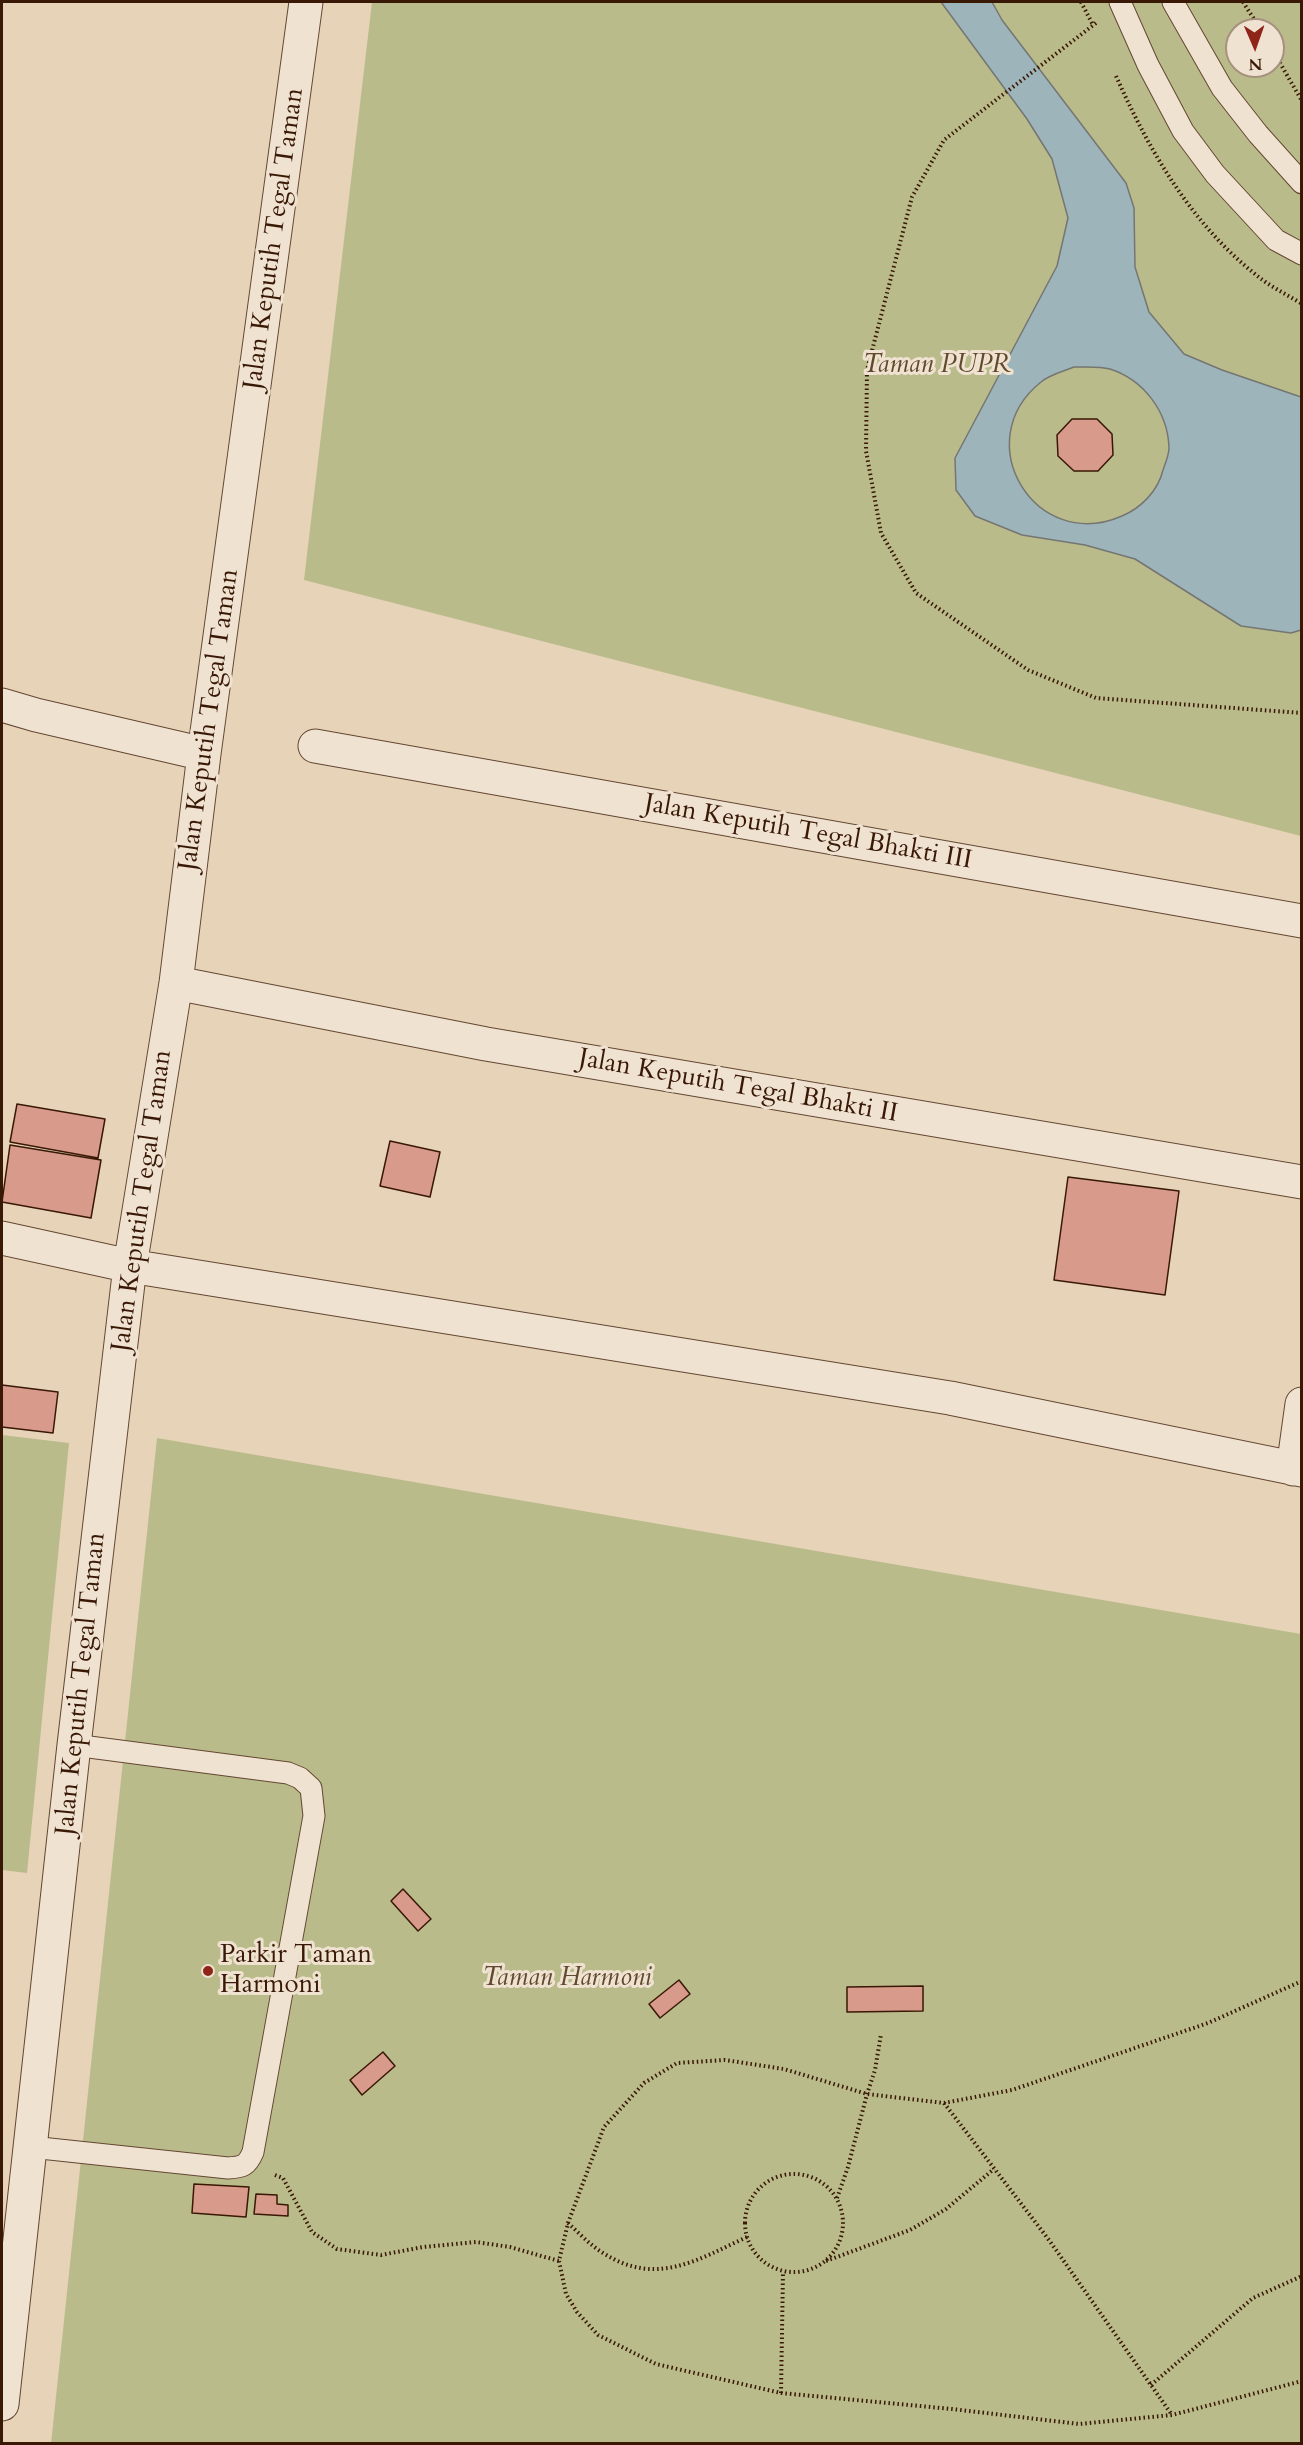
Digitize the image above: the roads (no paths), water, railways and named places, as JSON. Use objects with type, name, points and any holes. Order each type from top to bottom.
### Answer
[{"type":"street","name":"Jalan Keputih Tegal Taman","points":[[2,2404],[74,1745],[130,1266],[176,983],[204,754],[306,2]]},
{"type":"street","points":[[2,705],[204,754]]},
{"type":"street","name":"Jalan Keputih Tegal Bhakti III","points":[[315,746],[1302,921]]},
{"type":"street","name":"Jalan Keputih Tegal Bhakti II","points":[[176,983],[486,1044],[1302,1182]]},
{"type":"street","points":[[2,1238],[130,1266],[950,1398],[1297,1469],[1302,1404]]},
{"type":"lane","points":[[1173,2],[1222,88],[1258,134],[1302,183]]},
{"type":"lane","points":[[1121,3],[1148,65],[1183,131],[1215,174],[1276,240],[1302,254]]},
{"type":"lane","points":[[31,2147],[228,2168],[242,2167],[249,2163],[254,2152],[314,1816],[311,1788],[300,1778],[288,1773],[74,1745]]},
{"type":"water","points":[[941,2],[992,2],[1002,20],[1126,183],[1134,208],[1135,267],[1149,312],[1184,354],[1222,370],[1301,397],[1301,630],[1291,633],[1241,626],[1135,559],[1085,545],[1022,535],[975,516],[956,490],[955,458],[1057,266],[1068,218],[1052,159],[1027,119]],"holes":[[[1074,367],[1110,369],[1133,381],[1152,399],[1159,410],[1168,435],[1167,459],[1161,478],[1153,492],[1136,508],[1122,516],[1091,524],[1062,519],[1039,506],[1021,485],[1011,460],[1010,433],[1020,406],[1041,382],[1052,375]]]},
{"type":"place","name":"Parkir Taman Harmoni","points":[[208,1971]]},
{"type":"park label","name":"Taman PUPR","points":[[937,366]]},
{"type":"park label","name":"Taman Harmoni","points":[[567,1979]]}]
